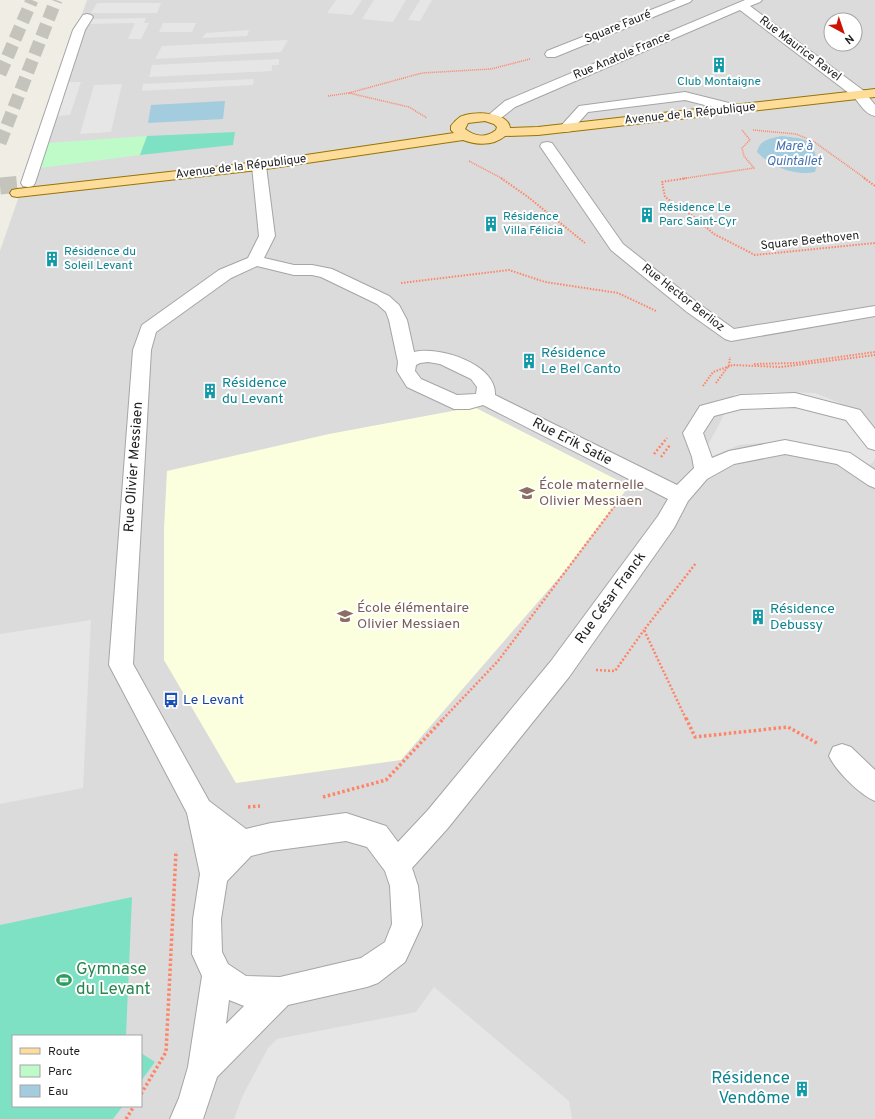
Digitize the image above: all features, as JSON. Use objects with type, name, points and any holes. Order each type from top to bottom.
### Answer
[{"type":"main road","name":"Avenue de la République","points":[[504,132],[538,131],[875,93]]},
{"type":"main road","points":[[470,118],[492,118],[503,124],[505,128],[504,132],[495,138],[480,140],[462,131],[464,120],[470,118]]},
{"type":"main road","name":"Avenue de la République","points":[[22,187],[437,129],[462,131]]},
{"type":"main road","name":"Avenue de la République","points":[[22,187],[259,166],[462,131]]},
{"type":"main road","points":[[259,166],[282,155],[340,147],[356,140]]},
{"type":"street","name":"Square Fauré","points":[[551,54],[686,0]]},
{"type":"street","name":"Rue Maurice Ravel","points":[[723,0],[738,6],[860,94],[868,107],[875,112]]},
{"type":"street","name":"Rue Anatole France","points":[[492,118],[510,104],[738,6],[756,0]]},
{"type":"street","points":[[22,187],[79,30],[87,17]]},
{"type":"street","points":[[566,128],[584,109],[685,96],[736,109]]},
{"type":"street","name":"Rue Hector Berlioz","points":[[546,146],[617,246],[693,308],[731,336],[875,310]]},
{"type":"street","points":[[259,166],[267,236],[255,261],[294,270],[312,270],[326,273],[361,288],[383,300],[393,309],[398,320],[407,362],[406,371],[414,383],[454,402],[469,402],[485,398],[486,387],[478,375],[444,358],[428,356],[416,357],[407,362]]},
{"type":"street","name":"Rue Olivier Messiaen","points":[[214,874],[207,820],[120,665],[142,350],[148,329],[225,274],[255,261]]},
{"type":"street","name":"Rue Erik Satie","points":[[485,398],[680,496]]},
{"type":"street","points":[[705,472],[702,457],[693,433],[708,411],[741,402],[795,400],[853,415],[875,444]]},
{"type":"street","name":"Rue César Franck","points":[[397,864],[438,819],[560,669],[666,522],[680,496],[700,474],[729,458],[785,447],[843,458],[875,480]]},
{"type":"street","points":[[842,756],[875,788]]},
{"type":"street","name":"Rue Olivier Messiaen","points":[[207,820],[243,844]]},
{"type":"street","points":[[346,827],[376,836],[397,864],[404,886],[407,925],[395,952],[367,972],[280,992],[242,991],[217,975],[207,954],[207,919],[214,874],[243,844],[271,837],[346,827]]},
{"type":"street","points":[[186,1119],[194,1104],[203,1069],[217,975]]},
{"type":"street","points":[[203,1069],[280,992]]},
{"type":"path","points":[[328,96],[349,93],[422,73],[491,69],[551,54]]},
{"type":"path","points":[[349,93],[408,107],[427,118],[437,129]]},
{"type":"path","name":"Square Beethoven","points":[[875,186],[813,141],[796,134],[741,128],[750,140],[742,148],[744,156],[754,168],[662,182],[665,197],[694,217],[714,234],[755,255],[875,243]]},
{"type":"path","points":[[465,160],[486,168],[509,182],[582,242],[617,246]]},
{"type":"path","points":[[361,288],[509,270],[545,282],[618,293],[657,312]]},
{"type":"path","points":[[701,389],[713,372],[731,365],[782,367],[875,354]]},
{"type":"path","points":[[321,797],[386,780],[498,661],[668,436]]},
{"type":"path","points":[[560,669],[615,671],[644,630],[696,563]]},
{"type":"path","points":[[644,630],[695,737],[788,726],[842,756]]},
{"type":"path","points":[[142,1092],[166,1052],[176,846],[207,820],[237,809],[268,805]]},
{"type":"path","points":[[126,1119],[133,1107]]},
{"type":"shaded area","points":[[87,0],[875,0],[875,1119],[0,1119],[0,251]]},
{"type":"shaded area","points":[[336,0],[362,0],[352,15],[327,13]]},
{"type":"shaded area","points":[[374,0],[406,0],[393,22],[362,19]]},
{"type":"shaded area","points":[[420,0],[432,0],[420,21],[408,20]]},
{"type":"shaded area","points":[[97,3],[161,3],[157,13],[91,13]]},
{"type":"shaded area","points":[[146,18],[144,23],[149,23],[141,39],[128,39],[135,23],[87,24],[90,19]]},
{"type":"shaded area","points":[[163,23],[196,23],[192,32],[159,32]]},
{"type":"shaded area","points":[[249,30],[247,36],[202,38],[206,33]]},
{"type":"shaded area","points":[[288,40],[281,52],[155,59],[162,46]]},
{"type":"shaded area","points":[[279,59],[279,65],[272,65],[272,71],[149,77],[152,65]]},
{"type":"shaded area","points":[[254,79],[253,85],[142,91],[143,84]]},
{"type":"shaded area","points":[[67,82],[81,82],[70,115],[56,116]]},
{"type":"shaded area","points":[[122,84],[111,132],[80,134],[94,85]]},
{"type":"shaded area","points":[[774,392],[815,393],[842,404],[875,436],[875,459],[870,465],[841,451],[784,441],[739,445],[699,462],[735,394]]},
{"type":"shaded area","name":"École élémentaire Olivier Messiaen","points":[[474,407],[629,486],[564,572],[401,760],[236,783],[164,660],[164,529],[167,471],[329,434]]},
{"type":"shaded area","points":[[91,620],[83,788],[0,804],[0,634]]},
{"type":"shaded area","points":[[434,987],[569,1101],[572,1119],[234,1119],[243,1095],[268,1048],[277,1039],[416,1012]]},
{"type":"green space","points":[[235,132],[233,145],[140,155],[147,136]]},
{"type":"green space","points":[[147,136],[140,155],[40,168],[48,143]]},
{"type":"green space","name":"Gymnase du Levant","points":[[132,897],[126,1035],[12,1035],[12,1107],[122,1107],[113,1119],[0,1119],[0,925]]},
{"type":"green space","points":[[142,1054],[155,1062],[142,1080]]},
{"type":"water","points":[[225,101],[223,119],[148,123],[151,105]]},
{"type":"water","name":"Mare à Quintallet","points":[[781,136],[809,141],[816,156],[817,164],[815,172],[799,173],[784,169],[769,162],[757,152],[760,144],[763,142]]},
{"type":"tunnel","points":[[0,74],[32,0]]},
{"type":"tunnel","points":[[0,143],[56,0]]},
{"type":"tunnel","points":[[0,186],[21,184]]},
{"type":"place","name":"Club Montaigne","points":[[719,65]]},
{"type":"place","name":"Résidence Le Parc Saint-Cyr","points":[[647,215]]},
{"type":"place","name":"Résidence Villa Félicia","points":[[491,224]]},
{"type":"place","name":"Résidence du Soleil Levant","points":[[52,259]]},
{"type":"place","name":"Résidence Le Bel Canto","points":[[529,361]]},
{"type":"place","name":"Résidence du Levant","points":[[210,391]]},
{"type":"place","name":"École maternelle Olivier Messiaen","points":[[527,493]]},
{"type":"place","name":"École élémentaire Olivier Messiaen","points":[[345,616]]},
{"type":"place","name":"Résidence Debussy","points":[[758,617]]},
{"type":"place","name":"Le Levant","points":[[171,700]]},
{"type":"place","name":"Gymnase du Levant","points":[[64,980]]},
{"type":"place","name":"Résidence Vendôme","points":[[802,1089]]}]
